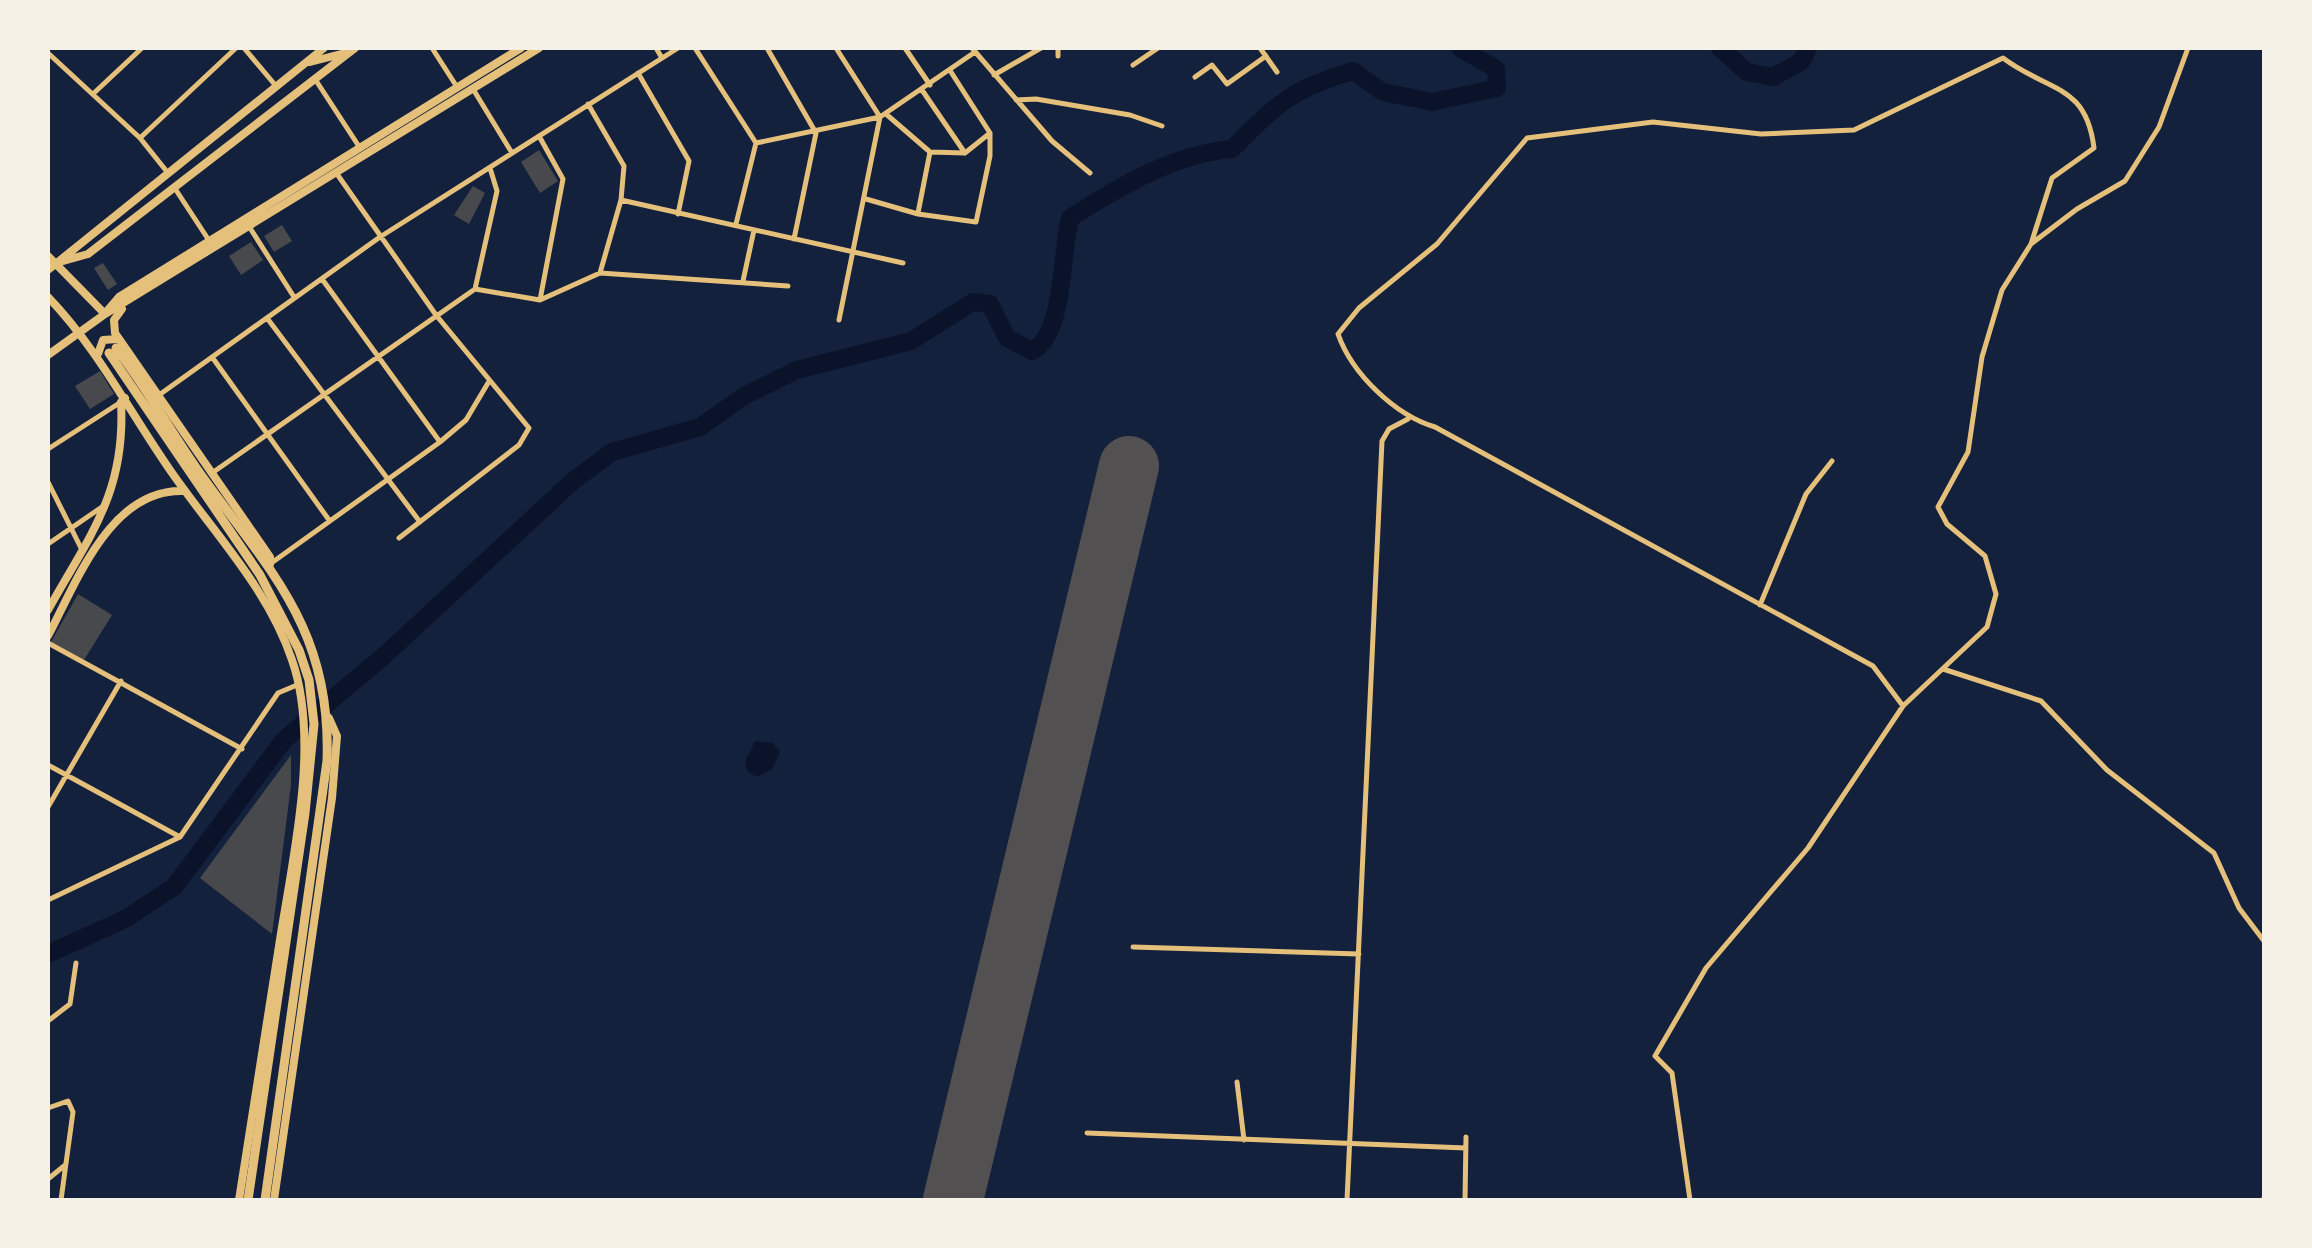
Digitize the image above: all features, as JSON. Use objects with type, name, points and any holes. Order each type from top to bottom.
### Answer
[{"type":"main road","points":[[48,270],[324,48]]},
{"type":"main road","points":[[48,355],[104,314],[119,297],[520,48]]},
{"type":"main road","points":[[104,314],[125,306],[539,48]]},
{"type":"main road","points":[[304,63],[352,50]]},
{"type":"main road","points":[[56,264],[88,254],[352,50]]},
{"type":"main road","points":[[413,115],[427,117]]},
{"type":"main road","points":[[48,256],[104,314]]},
{"type":"main road","points":[[48,297],[79,332],[112,351],[159,395],[270,558],[270,564]]},
{"type":"main road","points":[[48,610],[108,503],[122,456],[123,400],[112,351],[114,323],[125,306]]},
{"type":"main road","points":[[112,351],[154,398],[196,467],[270,564],[312,646],[325,690],[329,718],[304,950],[265,1200]]},
{"type":"main road","points":[[112,351],[260,575],[299,650],[314,724],[248,1200]]},
{"type":"main road","points":[[123,400],[184,491],[254,583],[308,699],[290,874],[239,1200]]},
{"type":"main road","points":[[48,640],[93,558],[131,504],[164,490],[184,491]]},
{"type":"main road","points":[[274,1200],[332,798],[337,736],[329,718]]},
{"type":"main road","points":[[290,874],[298,860]]},
{"type":"street","points":[[94,92],[142,48]]},
{"type":"street","points":[[140,138],[236,48]]},
{"type":"street","points":[[244,48],[276,86]]},
{"type":"street","points":[[432,48],[457,87]]},
{"type":"street","points":[[656,48],[662,58]]},
{"type":"street","points":[[159,395],[380,237],[678,48]]},
{"type":"street","points":[[695,48],[756,143],[736,225]]},
{"type":"street","points":[[766,48],[816,134],[794,240]]},
{"type":"street","points":[[836,48],[883,115],[930,152],[964,153],[990,133]]},
{"type":"street","points":[[905,48],[930,85]]},
{"type":"street","points":[[994,74],[1041,48]]},
{"type":"street","points":[[1058,48],[1058,56]]},
{"type":"street","points":[[1132,65],[1158,48]]},
{"type":"street","points":[[1260,48],[1278,72]]},
{"type":"street","points":[[2031,244],[2076,209],[2126,182],[2159,127],[2188,48]]},
{"type":"street","points":[[756,143],[774,136],[816,134],[883,115],[951,72],[974,50],[1052,141],[1090,173]]},
{"type":"street","points":[[48,52],[140,138],[168,174]]},
{"type":"street","points":[[1195,77],[1212,65],[1227,84],[1266,56]]},
{"type":"street","points":[[1690,1200],[1672,1073],[1655,1056],[1706,968],[1808,848],[1902,706],[1987,627],[1996,594],[1985,556],[1947,524],[1938,507],[1968,452],[1982,357],[2002,290],[2031,244],[2052,178],[2094,148],[2091,123],[2078,100],[2002,58],[1854,130],[1761,134],[1653,122],[1528,138],[1438,244],[1359,308],[1338,334],[1346,356],[1408,419],[1435,427],[1873,666],[1902,706]]},
{"type":"street","points":[[866,199],[918,214],[976,222],[990,156],[990,133],[951,72]]},
{"type":"street","points":[[638,73],[690,161],[678,214]]},
{"type":"street","points":[[315,79],[360,148]]},
{"type":"street","points":[[473,89],[512,153]]},
{"type":"street","points":[[922,90],[964,153]]},
{"type":"street","points":[[1016,100],[1036,98],[1061,106],[1130,115],[1162,126]]},
{"type":"street","points":[[588,104],[621,156],[621,200],[600,272]]},
{"type":"street","points":[[839,320],[883,115]]},
{"type":"street","points":[[539,135],[563,179],[540,300]]},
{"type":"street","points":[[918,214],[930,152]]},
{"type":"street","points":[[475,289],[497,192],[490,168]]},
{"type":"street","points":[[337,174],[488,383],[519,411],[528,434],[519,446],[399,538]]},
{"type":"street","points":[[174,187],[210,242]]},
{"type":"street","points":[[621,200],[904,263]]},
{"type":"street","points":[[250,228],[295,298]]},
{"type":"street","points":[[744,281],[754,230]]},
{"type":"street","points":[[212,474],[377,354],[475,289],[540,300],[600,272],[645,279],[665,276],[788,286]]},
{"type":"street","points":[[322,279],[440,442]]},
{"type":"street","points":[[267,318],[420,522]]},
{"type":"street","points":[[212,357],[328,520]]},
{"type":"street","points":[[270,564],[440,442],[466,420],[488,383]]},
{"type":"street","points":[[48,449],[123,400]]},
{"type":"street","points":[[1348,1200],[1382,440],[1389,429],[1408,419]]},
{"type":"street","points":[[1760,605],[1806,494],[1832,462]]},
{"type":"street","points":[[48,482],[82,550],[93,558]]},
{"type":"street","points":[[48,544],[108,503]]},
{"type":"street","points":[[48,640],[242,749]]},
{"type":"street","points":[[1944,669],[2040,701],[2107,770],[2214,853],[2239,908],[2264,941]]},
{"type":"street","points":[[48,807],[121,681]]},
{"type":"street","points":[[48,900],[180,837],[278,692],[299,684]]},
{"type":"street","points":[[48,764],[180,837]]},
{"type":"street","points":[[1133,947],[1359,954]]},
{"type":"street","points":[[48,1021],[70,1004],[76,963]]},
{"type":"street","points":[[1237,1082],[1244,1140]]},
{"type":"street","points":[[48,1108],[68,1101],[73,1112],[61,1200]]},
{"type":"street","points":[[1087,1132],[1466,1148]]},
{"type":"street","points":[[1465,1200],[1466,1137]]},
{"type":"street","points":[[48,1179],[66,1164]]},
{"type":"water","points":[[755,741],[773,743],[780,752],[772,769],[757,777],[748,772],[745,762]]},
{"type":"building","points":[[539,150],[558,181],[540,193],[521,162]]},
{"type":"building","points":[[473,186],[485,193],[469,224],[454,215]]},
{"type":"building","points":[[282,225],[292,241],[274,252],[264,236]]},
{"type":"building","points":[[251,242],[263,260],[241,275],[229,256]]},
{"type":"building","points":[[103,263],[117,284],[108,290],[94,268]]},
{"type":"building","points":[[100,371],[114,394],[90,409],[75,386]]},
{"type":"building","points":[[78,594],[112,615],[84,660],[51,642]]},
{"type":"building","points":[[291,755],[291,785],[272,934],[200,878]]},
{"type":"waterway","points":[[48,954],[125,919],[174,887],[284,740],[386,654],[573,481],[612,452],[700,427],[744,396],[797,370],[911,341],[973,302],[990,304],[1007,338],[1032,351],[1051,328],[1070,218],[1168,165],[1232,149],[1286,100],[1314,84],[1353,71],[1383,92],[1432,102],[1497,88],[1496,69],[1460,48]]},
{"type":"waterway","points":[[1720,48],[1747,72],[1773,77],[1802,61],[1808,48]]},
{"type":"runway","points":[[953,1200],[1129,466]]}]
